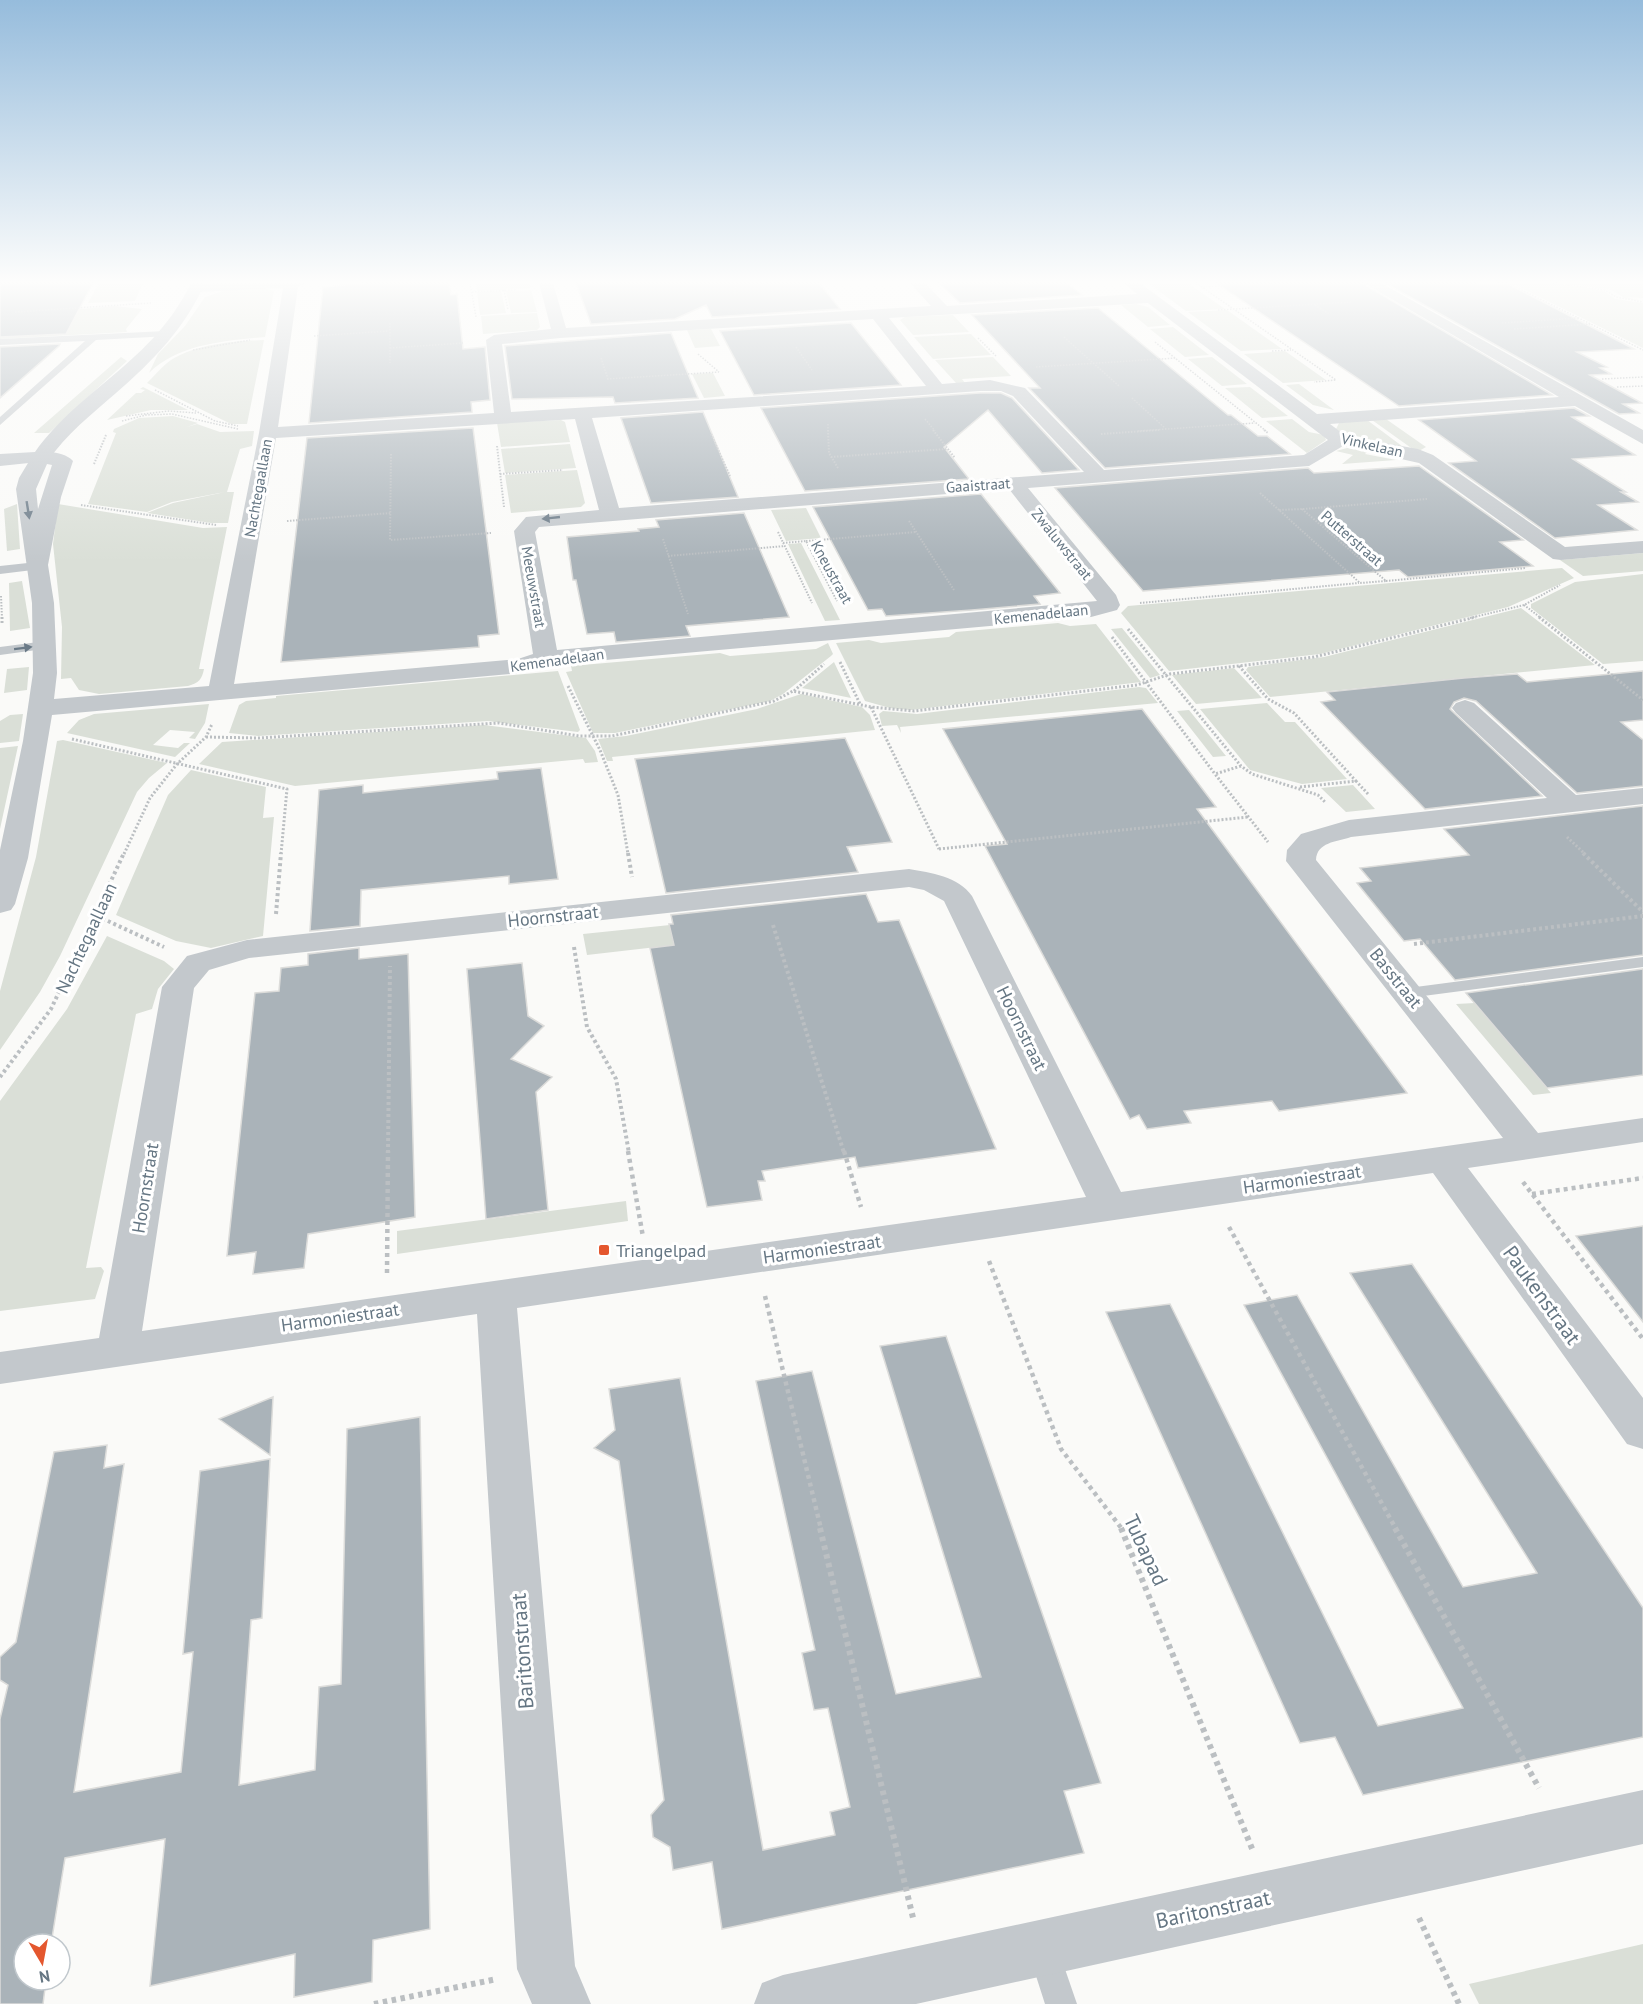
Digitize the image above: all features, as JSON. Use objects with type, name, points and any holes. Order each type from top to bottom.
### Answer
[{"type":"street","points":[[0,904],[13,858],[36,741],[46,645],[26,489],[37,464],[53,438],[123,377]]},
{"type":"street","name":"Nachtegaallaan","points":[[220,693],[276,377]]},
{"type":"street","points":[[492,377],[498,418]]},
{"type":"street","points":[[927,377],[938,390]]},
{"type":"street","name":"Vinkelaan","points":[[1255,377],[1340,440],[1418,455],[1561,554],[1643,547]]},
{"type":"street","points":[[1535,377],[1643,438]]},
{"type":"street","points":[[268,428],[391,425],[993,386],[1011,388],[1018,392],[1099,476]]},
{"type":"street","points":[[37,566],[51,497],[63,461],[106,393]]},
{"type":"street","points":[[1313,420],[1577,401]]},
{"type":"street","points":[[582,413],[610,513]]},
{"type":"street","name":"Gaaistraat","points":[[610,513],[1309,460],[1340,440]]},
{"type":"street","points":[[0,460],[37,464]]},
{"type":"street","points":[[0,473],[37,464],[63,461]]},
{"type":"street","name":"Zwaluwstraat","points":[[1014,483],[1100,608]]},
{"type":"street","name":"Meeuwstraat","points":[[546,658],[516,531],[532,521],[545,518],[610,513]]},
{"type":"street","name":"Kemenadelaan","points":[[41,708],[521,666],[546,658],[1100,608]]},
{"type":"street","points":[[1465,708],[1569,804]]},
{"type":"street","points":[[1301,861],[1302,849],[1311,840],[1349,829],[1643,796]]},
{"type":"street","name":"Basstraat","points":[[1301,861],[1408,993],[1514,1148]]},
{"type":"street","name":"Hoornstraat","points":[[118,1349],[178,987],[198,963],[221,955],[274,945],[909,878],[933,882],[957,896],[1110,1208]]},
{"type":"street","name":"Harmoniestraat","points":[[0,1368],[496,1294],[756,1259],[1643,1130]]},
{"type":"street","name":"Paukenstraat","points":[[1442,1159],[1643,1431]]},
{"type":"street","name":"Baritonstraat","points":[[496,1294],[554,1987]]},
{"type":"street","name":"Baritonstraat","points":[[783,2004],[1643,1817]]},
{"type":"lane","points":[[0,422],[50,377]]},
{"type":"lane","points":[[0,570],[37,566]]},
{"type":"lane","points":[[0,651],[46,645]]},
{"type":"lane","points":[[1408,993],[1643,962]]},
{"type":"lane","points":[[1043,1946],[1061,2004]]},
{"type":"path","points":[[617,411],[607,379],[647,377]]},
{"type":"path","points":[[809,377],[820,398],[829,426],[831,457],[853,494]]},
{"type":"path","points":[[1011,388],[1021,381],[1017,377]]},
{"type":"path","points":[[1108,377],[1119,386]]},
{"type":"path","points":[[151,388],[227,425],[268,428]]},
{"type":"path","points":[[904,392],[976,486]]},
{"type":"path","points":[[1132,398],[1166,429]]},
{"type":"path","points":[[698,405],[742,503]]},
{"type":"path","points":[[117,419],[170,411],[203,415]]},
{"type":"path","points":[[120,422],[171,414],[188,416],[226,429],[268,428]]},
{"type":"path","name":"Meeuwstraat","points":[[498,418],[500,474],[516,531]]},
{"type":"path","points":[[1061,436],[1256,423]]},
{"type":"path","points":[[391,425],[390,540],[516,531]]},
{"type":"path","points":[[51,497],[74,494],[86,485],[109,429]]},
{"type":"path","points":[[831,457],[948,449]]},
{"type":"path","name":"Putterstraat","points":[[1231,466],[1360,583],[1386,581]]},
{"type":"path","points":[[500,474],[597,467]]},
{"type":"path","points":[[890,492],[974,621]]},
{"type":"path","points":[[1302,509],[1478,495]]},
{"type":"path","name":"Kneustraat","points":[[764,501],[861,704]]},
{"type":"path","points":[[653,509],[698,645]]},
{"type":"path","name":"Putterstraat","points":[[1278,510],[1302,509],[1386,581]]},
{"type":"path","points":[[806,541],[916,532]]},
{"type":"path","name":"Kneustraat","points":[[784,544],[806,541],[852,631]]},
{"type":"path","points":[[668,556],[784,544]]},
{"type":"path","points":[[1386,581],[1527,568]]},
{"type":"path","points":[[0,570],[0,651]]},
{"type":"path","points":[[793,691],[871,707],[914,711],[1032,699],[1147,682],[1165,674],[1314,657],[1524,605],[1570,581]]},
{"type":"path","points":[[1100,608],[1360,583]]},
{"type":"path","points":[[1524,605],[1643,700]]},
{"type":"path","points":[[1100,608],[1165,674],[1251,774],[1318,795],[1349,829]]},
{"type":"path","points":[[1100,608],[1147,682],[1248,817],[1279,856],[1301,861]]},
{"type":"path","points":[[591,736],[622,734],[774,701],[793,691],[837,656]]},
{"type":"path","points":[[546,658],[559,667],[591,736],[600,750],[618,795],[638,907]]},
{"type":"path","points":[[1239,666],[1268,699],[1294,714],[1356,781]]},
{"type":"path","points":[[871,707],[939,849],[933,882]]},
{"type":"path","name":"Nachtegaallaan","points":[[0,1077],[51,1009],[97,916],[150,798],[177,764],[206,737],[258,738],[499,723],[591,736]]},
{"type":"path","points":[[36,741],[66,738],[287,789],[274,945]]},
{"type":"path","points":[[1215,774],[1241,765]]},
{"type":"path","points":[[1537,807],[1643,914]]},
{"type":"path","points":[[939,849],[1248,817]]},
{"type":"path","points":[[764,893],[873,1242]]},
{"type":"path","points":[[568,914],[587,1027],[616,1079],[649,1274]]},
{"type":"path","points":[[1373,949],[1643,914]]},
{"type":"path","points":[[97,916],[198,963]]},
{"type":"path","points":[[387,1310],[390,933]]},
{"type":"path","points":[[1514,1148],[1532,1194],[1643,1339]]},
{"type":"path","points":[[1532,1194],[1643,1178]]},
{"type":"path","points":[[1209,1193],[1566,1835]]},
{"type":"path","name":"Tubapad","points":[[976,1227],[1061,1449],[1123,1530],[1271,1897]]},
{"type":"path","points":[[756,1259],[926,1972]]},
{"type":"path","points":[[1397,1870],[1459,2004]]},
{"type":"path","points":[[374,2004],[554,1987]]},
{"type":"shaded area","points":[[99,377],[110,377],[49,433],[34,433]]},
{"type":"shaded area","points":[[153,377],[257,377],[247,424],[231,424],[147,383]]},
{"type":"shaded area","points":[[693,377],[715,377],[725,396],[704,398]]},
{"type":"shaded area","points":[[950,377],[1003,377],[962,379],[965,383],[956,383]]},
{"type":"shaded area","points":[[1210,377],[1237,377],[1247,384],[1222,386]]},
{"type":"shaded area","points":[[1274,377],[1321,377],[1326,380],[1283,383]]},
{"type":"shaded area","points":[[1299,384],[1334,410],[1313,405],[1286,385]]},
{"type":"shaded area","points":[[143,387],[188,410],[151,410],[107,420],[136,393],[145,390],[140,389]]},
{"type":"shaded area","points":[[1250,387],[1288,416],[1262,418],[1225,388]]},
{"type":"shaded area","points":[[173,416],[198,423],[187,427],[197,424],[220,432],[254,431],[252,446],[240,449],[227,492],[234,492],[228,523],[211,523],[147,513],[173,503],[225,492],[172,502],[147,512],[88,504],[116,433],[113,432],[114,429],[139,418]]},
{"type":"shaded area","points":[[1292,419],[1309,432],[1324,435],[1326,440],[1307,453],[1266,421]]},
{"type":"shaded area","points":[[1386,419],[1426,447],[1419,451],[1414,450],[1372,420]]},
{"type":"shaded area","points":[[561,420],[565,422],[570,442],[501,447],[497,423]]},
{"type":"shaded area","points":[[1367,420],[1406,449],[1346,436],[1336,429],[1339,423]]},
{"type":"shaded area","points":[[570,444],[576,468],[505,473],[501,449]]},
{"type":"shaded area","points":[[1347,448],[1371,448],[1365,454],[1396,460],[1342,464],[1353,455],[1336,451]]},
{"type":"shaded area","points":[[577,470],[585,503],[581,507],[511,513],[505,475]]},
{"type":"shaded area","points":[[17,504],[20,549],[7,551],[4,509]]},
{"type":"shaded area","points":[[58,504],[203,528],[227,527],[199,669],[204,669],[197,682],[188,686],[99,694],[79,690],[71,678],[61,679],[62,627],[53,544]]},
{"type":"shaded area","points":[[806,508],[821,538],[786,541],[771,510]]},
{"type":"shaded area","points":[[801,543],[840,620],[825,621],[788,544]]},
{"type":"shaded area","points":[[1643,553],[1643,571],[1583,576],[1560,560]]},
{"type":"shaded area","points":[[1562,568],[1574,578],[1508,607],[1320,654],[1169,671],[1121,613],[1128,606]]},
{"type":"shaded area","points":[[1643,574],[1643,661],[1603,664],[1531,608],[1531,604],[1575,582]]},
{"type":"shaded area","points":[[22,581],[30,628],[10,631],[9,583]]},
{"type":"shaded area","points":[[1521,608],[1595,665],[1270,697],[1246,670],[1248,667],[1324,657]]},
{"type":"shaded area","points":[[1058,623],[1070,626],[1096,624],[1141,682],[911,710],[890,708],[865,701],[836,643],[869,640],[881,643],[949,637],[956,632]]},
{"type":"shaded area","points":[[1122,628],[1160,675],[1150,678],[1111,629]]},
{"type":"shaded area","points":[[828,643],[833,654],[783,694],[770,701],[615,733],[593,733],[566,672],[572,671],[571,666],[720,653],[730,656],[816,649]]},
{"type":"shaded area","points":[[834,662],[851,698],[802,688]]},
{"type":"shaded area","points":[[29,667],[27,690],[4,693],[7,669]]},
{"type":"shaded area","points":[[1234,668],[1262,698],[1196,704],[1172,675]]},
{"type":"shaded area","points":[[558,671],[580,730],[578,732],[488,721],[258,736],[229,733],[239,705],[246,701],[276,698],[276,696]]},
{"type":"shaded area","points":[[1146,688],[1158,703],[900,727],[901,733],[897,725],[882,726],[879,714],[883,711],[917,714]]},
{"type":"shaded area","points":[[801,694],[862,707],[870,715],[875,730],[612,757],[613,761],[607,761],[598,739],[626,736],[757,709]]},
{"type":"shaded area","points":[[1267,703],[1285,722],[1295,722],[1347,779],[1302,784],[1250,770],[1200,709]]},
{"type":"shaded area","points":[[209,704],[205,723],[195,739],[189,738],[195,732],[170,730],[153,745],[178,748],[184,743],[190,743],[175,757],[67,733],[79,720],[94,714]]},
{"type":"shaded area","points":[[1189,710],[1226,756],[1213,757],[1177,711]]},
{"type":"shaded area","points":[[23,714],[19,741],[0,743],[0,721],[10,715]]},
{"type":"shaded area","points":[[484,725],[586,738],[595,751],[598,762],[585,763],[583,759],[295,786],[199,764],[222,742]]},
{"type":"shaded area","points":[[63,740],[167,763],[137,792],[60,956],[40,992],[0,1050],[0,991],[36,857],[57,741]]},
{"type":"shaded area","points":[[18,746],[0,829],[0,748]]},
{"type":"shaded area","points":[[191,770],[266,787],[263,818],[274,817],[263,936],[211,948],[176,941],[116,915],[168,795]]},
{"type":"shaded area","points":[[1353,785],[1375,809],[1346,812],[1321,788]]},
{"type":"shaded area","points":[[670,925],[674,945],[587,955],[583,934]]},
{"type":"shaded area","points":[[107,936],[164,961],[174,969],[158,989],[152,1009],[136,1014],[86,1268],[101,1267],[104,1271],[95,1299],[0,1311],[0,1101],[67,1009]]},
{"type":"shaded area","points":[[1475,1003],[1551,1093],[1533,1095],[1456,1004]]},
{"type":"shaded area","points":[[626,1201],[628,1221],[397,1254],[397,1231]]},
{"type":"shaded area","points":[[1643,1944],[1643,2004],[1479,2004],[1469,1984]]},
{"type":"building","points":[[0,377],[24,377],[0,398]]},
{"type":"building","points":[[314,377],[488,377],[490,400],[471,402],[472,412],[309,423]]},
{"type":"building","points":[[509,377],[689,377],[698,398],[615,403],[613,397],[512,399]]},
{"type":"building","points":[[744,377],[894,377],[901,385],[754,395]]},
{"type":"building","points":[[1029,377],[1181,377],[1228,415],[1258,436],[1267,436],[1290,454],[1105,468],[1029,388],[1040,388]]},
{"type":"building","points":[[1355,377],[1521,377],[1552,395],[1399,406]]},
{"type":"building","points":[[1552,377],[1593,377],[1642,403],[1623,404],[1639,413],[1619,414]]},
{"type":"building","points":[[1001,393],[1012,398],[1079,470],[1042,473],[988,410],[944,447],[969,479],[805,491],[761,408]]},
{"type":"building","points":[[1574,408],[1589,416],[1572,417],[1635,455],[1573,459],[1638,502],[1598,505],[1637,530],[1555,538],[1449,463],[1476,461],[1419,420]]},
{"type":"building","points":[[703,412],[738,497],[651,503],[621,418]]},
{"type":"building","points":[[473,428],[499,634],[478,636],[479,647],[281,662],[307,438]]},
{"type":"building","points":[[1419,466],[1523,540],[1500,542],[1533,566],[1408,577],[1399,570],[1143,591],[1055,488],[1308,468],[1314,473]]},
{"type":"building","points":[[981,494],[1060,593],[1034,596],[1040,604],[886,616],[882,609],[868,610],[813,507]]},
{"type":"building","points":[[744,513],[789,617],[686,626],[690,636],[616,642],[614,632],[587,634],[576,580],[573,580],[567,537],[639,531],[638,529],[659,527],[656,520]]},
{"type":"building","points":[[1643,671],[1643,720],[1621,722],[1643,740],[1643,786],[1577,793],[1476,701],[1464,698],[1454,702],[1450,709],[1542,796],[1425,809],[1321,702],[1335,700],[1327,692],[1464,678],[1517,674],[1527,682]]},
{"type":"building","points":[[1142,709],[1216,807],[1197,809],[1407,1093],[1279,1111],[1272,1101],[1184,1111],[1191,1123],[1147,1129],[1139,1115],[1130,1119],[985,846],[1007,844],[943,729]]},
{"type":"building","points":[[845,738],[892,842],[847,847],[858,872],[666,893],[635,759]]},
{"type":"building","points":[[541,768],[558,879],[509,884],[509,876],[361,890],[360,926],[310,931],[319,790],[363,785],[363,793],[498,779],[497,772]]},
{"type":"building","points":[[1643,806],[1643,955],[1455,980],[1420,939],[1404,941],[1357,883],[1371,881],[1360,868],[1469,855],[1444,829]]},
{"type":"building","points":[[866,894],[878,922],[899,920],[996,1149],[858,1168],[855,1157],[762,1171],[765,1181],[758,1181],[762,1200],[707,1207],[650,948],[674,945],[669,924],[673,924],[671,915]]},
{"type":"building","points":[[359,948],[359,959],[408,954],[415,1217],[308,1234],[304,1268],[253,1274],[256,1252],[227,1256],[255,993],[279,991],[281,968],[308,965],[308,954]]},
{"type":"building","points":[[522,963],[528,1016],[544,1026],[511,1059],[552,1077],[536,1092],[548,1210],[486,1219],[467,969]]},
{"type":"building","points":[[1643,969],[1643,1075],[1547,1088],[1466,993]]},
{"type":"building","points":[[1643,1226],[1643,1322],[1576,1236]]},
{"type":"building","points":[[1412,1264],[1643,1608],[1643,1737],[1363,1795],[1335,1737],[1300,1743],[1106,1312],[1170,1304],[1378,1726],[1463,1708],[1244,1305],[1297,1295],[1463,1587],[1537,1573],[1350,1273]]},
{"type":"building","points":[[946,1336],[1101,1783],[1064,1791],[1084,1853],[722,1929],[712,1862],[673,1870],[670,1847],[653,1837],[651,1815],[664,1800],[619,1461],[594,1448],[615,1430],[609,1389],[680,1378],[763,1850],[835,1835],[830,1812],[850,1807],[828,1708],[814,1710],[802,1653],[815,1650],[756,1381],[812,1371],[896,1694],[981,1677],[880,1346]]},
{"type":"building","points":[[273,1397],[270,1455],[219,1419]]},
{"type":"building","points":[[420,1417],[430,1929],[373,1940],[372,1982],[294,1997],[295,1954],[150,1986],[165,1839],[65,1858],[53,1932],[12,1932],[12,1992],[44,1992],[43,2004],[0,2004],[0,1719],[8,1685],[0,1680],[0,1657],[16,1642],[54,1452],[107,1445],[104,1468],[124,1464],[74,1792],[181,1772],[193,1652],[183,1654],[200,1471],[270,1459],[262,1618],[251,1620],[239,1785],[315,1770],[319,1687],[341,1684],[347,1429]]},
{"type":"place","name":"Triangelpad","points":[[604,1250]]}]
